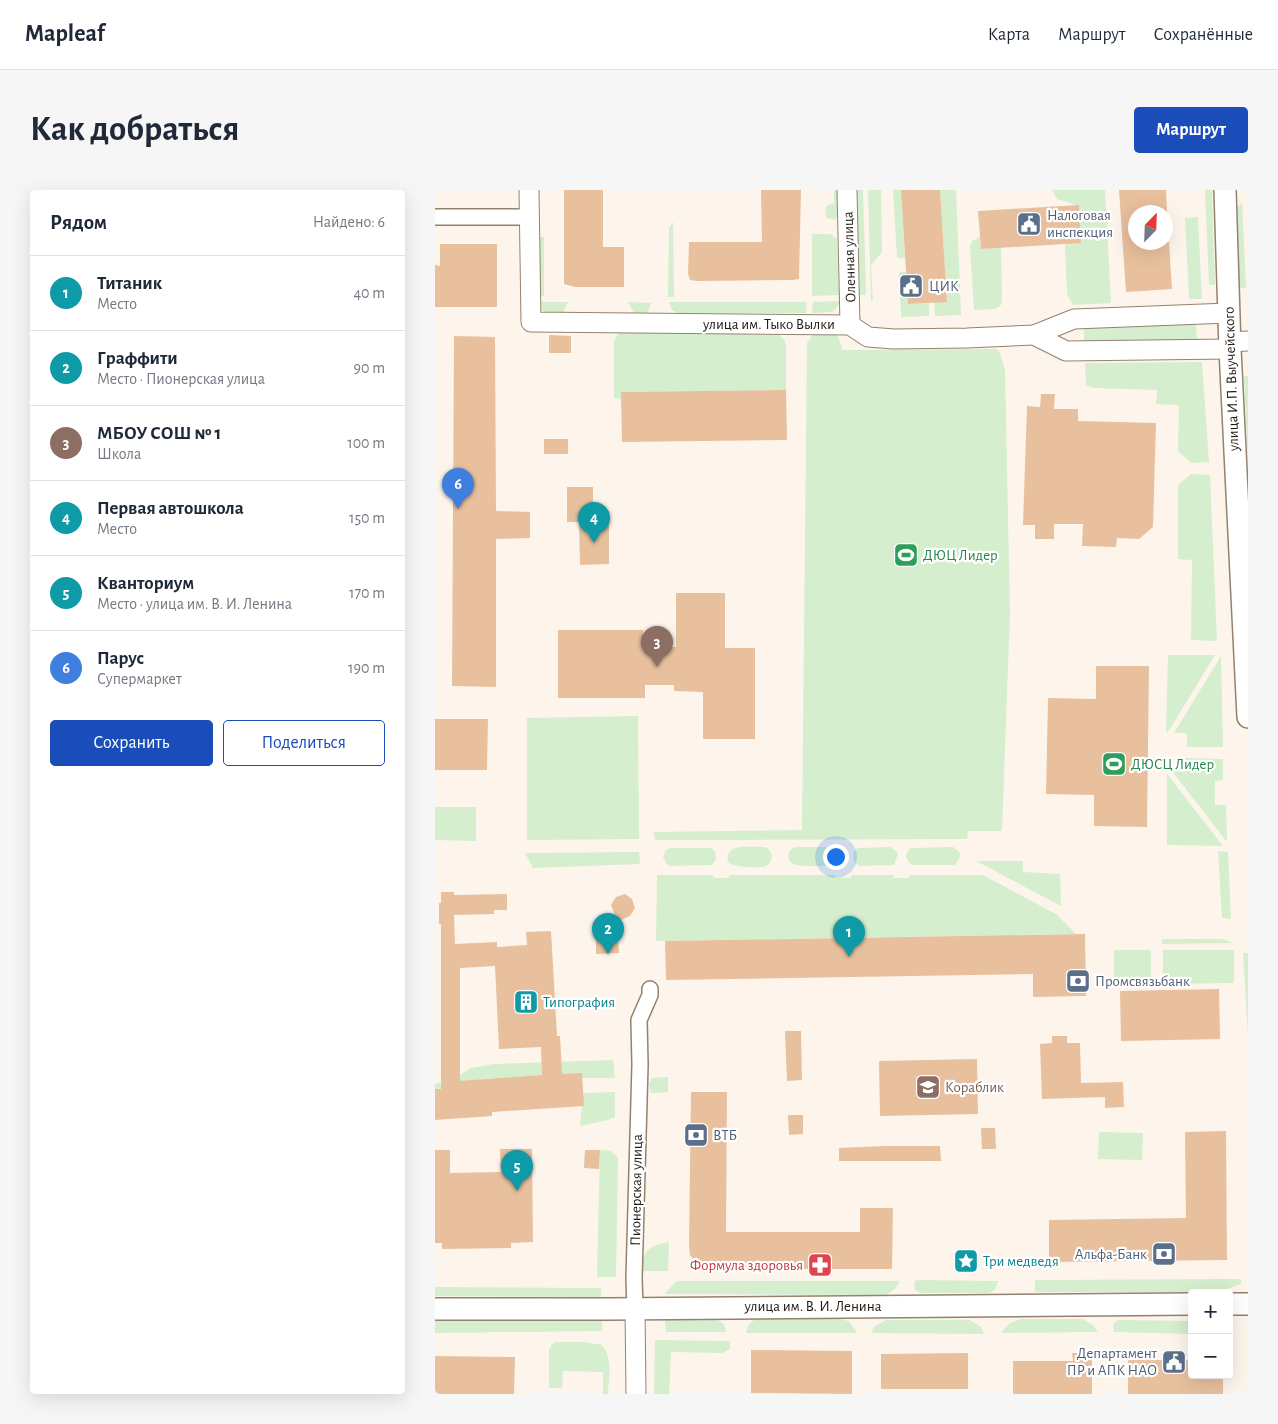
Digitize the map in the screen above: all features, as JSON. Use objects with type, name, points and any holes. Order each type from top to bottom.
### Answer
[{"type":"main road","name":"улица И.П. Выучейского","points":[[1225,190],[1229,312],[1236,344],[1248,717]]},
{"type":"main road","name":"улица им. В. И. Ленина","points":[[435,1308],[1188,1304]]},
{"type":"main road","points":[[1233,1304],[1248,1304]]},
{"type":"street","points":[[435,217],[529,217],[529,190]]},
{"type":"street","name":"Оленная улица","points":[[847,190],[850,325]]},
{"type":"street","name":"улица им. Тыко Вылки","points":[[529,217],[531,322],[850,325],[868,337],[894,339],[1033,336],[1074,319],[1229,312]]},
{"type":"street","name":"улица им. Тыко Вылки","points":[[1033,336],[1066,351],[1236,344]]},
{"type":"street","name":"Пионерская улица","points":[[636,1394],[634,1278],[639,1020],[650,995],[650,989]]},
{"type":"green space","points":[[834,190],[838,190],[839,214],[835,220],[827,218],[825,213],[826,206],[834,203]]},
{"type":"green space","points":[[857,190],[863,190],[866,295],[860,295]]},
{"type":"green space","points":[[868,190],[881,190],[882,252],[871,265],[873,301],[871,301]]},
{"type":"green space","points":[[893,190],[901,190],[905,258],[897,258]]},
{"type":"green space","points":[[940,190],[956,190],[961,315],[935,316],[934,302],[947,302]]},
{"type":"green space","points":[[1052,190],[1105,190],[1111,303],[1073,305],[1067,294],[1065,244],[1079,206],[1057,199]]},
{"type":"green space","points":[[1205,190],[1212,190],[1215,285],[1209,285]]},
{"type":"green space","points":[[1242,202],[1246,288],[1239,288],[1236,214],[1237,208]]},
{"type":"green space","points":[[1198,217],[1202,299],[1189,299],[1185,218]]},
{"type":"green space","points":[[673,222],[674,297],[668,297],[669,228]]},
{"type":"green space","points":[[812,234],[830,234],[837,239],[839,295],[812,296]]},
{"type":"green space","points":[[540,237],[544,237],[544,296],[540,296]]},
{"type":"green space","points":[[980,237],[981,249],[1001,247],[1002,300],[1001,305],[995,309],[974,310],[970,246],[972,241]]},
{"type":"green space","points":[[899,272],[906,272],[908,304],[929,303],[929,316],[901,317]]},
{"type":"green space","points":[[840,301],[832,312],[812,313],[813,302]]},
{"type":"green space","points":[[541,302],[568,302],[562,314],[549,314],[542,310]]},
{"type":"green space","points":[[628,302],[651,303],[648,312],[635,314]]},
{"type":"green space","points":[[669,302],[807,302],[806,313],[678,313],[672,310]]},
{"type":"green space","points":[[1196,323],[1197,341],[1084,344],[1084,326]]},
{"type":"green space","points":[[622,332],[779,335],[784,339],[786,346],[786,390],[622,392],[622,399],[614,398],[614,341],[618,334]]},
{"type":"green space","name":"ДЮЦ Лидер","points":[[818,332],[828,332],[838,336],[842,350],[996,349],[999,351],[1005,369],[1010,613],[1002,831],[968,831],[967,839],[655,840],[654,832],[802,830],[807,343]]},
{"type":"green space","points":[[1202,362],[1209,462],[1191,463],[1178,451],[1179,405],[1156,404],[1157,390],[1093,388],[1086,385],[1085,363]]},
{"type":"green space","points":[[1244,376],[1248,376],[1248,464]]},
{"type":"green space","points":[[1191,474],[1210,475],[1217,641],[1191,640],[1192,560],[1178,559],[1178,485]]},
{"type":"green space","points":[[1168,655],[1215,655],[1168,732],[1166,732]]},
{"type":"green space","points":[[1221,656],[1223,747],[1187,747],[1187,733],[1174,733]]},
{"type":"green space","points":[[638,716],[639,839],[527,840],[527,718]]},
{"type":"green space","points":[[1185,758],[1223,759],[1223,780],[1215,781],[1215,805],[1226,805],[1227,842],[1172,771],[1185,772]]},
{"type":"green space","points":[[1167,774],[1223,846],[1167,845]]},
{"type":"green space","points":[[435,807],[476,807],[476,841],[435,840]]},
{"type":"green space","points":[[746,846],[765,847],[772,856],[771,861],[766,866],[746,867],[728,862],[730,851],[734,848]]},
{"type":"green space","points":[[795,847],[826,847],[832,850],[833,857],[830,864],[826,866],[800,866],[790,861],[788,857],[790,850]]},
{"type":"green space","points":[[890,847],[898,854],[894,865],[859,866],[854,862],[853,854],[859,848]]},
{"type":"green space","points":[[953,847],[960,853],[955,865],[913,865],[909,863],[906,856],[909,849],[913,848]]},
{"type":"green space","points":[[670,848],[710,848],[715,851],[716,859],[712,865],[670,866],[663,857],[666,850]]},
{"type":"green space","points":[[1218,851],[1228,852],[1231,919],[1222,918]]},
{"type":"green space","points":[[639,852],[640,864],[533,868],[525,853]]},
{"type":"green space","points":[[976,861],[1023,861],[1023,872],[1060,874],[1061,906]]},
{"type":"green space","points":[[657,875],[713,875],[714,878],[729,878],[730,875],[835,875],[835,878],[851,878],[851,875],[894,875],[894,878],[909,878],[910,875],[983,875],[1056,914],[1076,934],[656,941]]},
{"type":"green space","points":[[1162,939],[1223,939],[1233,943],[1162,944]]},
{"type":"green space","points":[[1114,950],[1151,950],[1151,980],[1114,981]]},
{"type":"green space","points":[[1163,950],[1234,950],[1234,983],[1163,984]]},
{"type":"green space","points":[[1243,953],[1248,953],[1248,1035]]},
{"type":"green space","points":[[613,1060],[615,1078],[582,1078],[581,1073],[481,1079],[481,1086],[435,1089],[435,1084],[453,1079],[471,1068],[494,1064]]},
{"type":"green space","points":[[668,1077],[668,1092],[651,1093],[649,1084],[652,1078]]},
{"type":"green space","points":[[615,1092],[615,1117],[580,1126],[583,1093]]},
{"type":"green space","points":[[1099,1132],[1143,1133],[1142,1160],[1098,1159]]},
{"type":"green space","points":[[600,1150],[610,1151],[618,1158],[616,1277],[597,1277]]},
{"type":"green space","points":[[669,1242],[668,1271],[642,1271],[643,1258],[648,1250],[656,1245]]},
{"type":"green space","points":[[1241,1279],[1241,1284],[1227,1289],[1188,1289],[1188,1292],[1035,1292],[1035,1280]]},
{"type":"green space","points":[[916,1280],[998,1281],[995,1290],[989,1293],[920,1293],[915,1290],[914,1284]]},
{"type":"green space","points":[[677,1281],[899,1281],[894,1290],[885,1295],[664,1294]]},
{"type":"green space","points":[[435,1287],[601,1288],[601,1297],[435,1296]]},
{"type":"green space","points":[[602,1318],[602,1331],[435,1333],[435,1319]]},
{"type":"green space","points":[[755,1319],[838,1319],[849,1321],[857,1333],[746,1333],[749,1324]]},
{"type":"green space","points":[[1020,1319],[1082,1319],[1093,1325],[1098,1332],[1001,1333],[1010,1323]]},
{"type":"green space","points":[[665,1320],[718,1320],[724,1324],[726,1332],[666,1332]]},
{"type":"green space","points":[[886,1320],[970,1320],[981,1327],[984,1334],[871,1333],[874,1327]]},
{"type":"green space","points":[[1118,1320],[1188,1321],[1188,1334],[1114,1332],[1113,1324]]},
{"type":"green space","points":[[655,1340],[730,1341],[730,1349],[722,1353],[671,1352],[669,1394],[654,1394]]},
{"type":"green space","points":[[556,1342],[583,1342],[602,1345],[609,1362],[608,1394],[603,1394],[603,1372],[563,1371],[562,1388],[549,1388],[549,1350],[552,1344]]},
{"type":"building","points":[[564,190],[603,190],[603,247],[624,247],[624,287],[575,287],[564,284]]},
{"type":"building","points":[[761,190],[801,190],[799,279],[690,280],[688,274],[689,242],[762,242]]},
{"type":"building","points":[[901,190],[940,190],[947,302],[908,304]]},
{"type":"building","points":[[1119,190],[1166,190],[1167,205],[1128,205],[1128,250],[1170,250],[1172,289],[1126,292]]},
{"type":"building","name":"Налоговая инспекция","points":[[1079,205],[1081,243],[981,249],[978,211]]},
{"type":"building","points":[[440,244],[497,244],[497,307],[435,307],[435,265],[440,266]]},
{"type":"building","points":[[549,335],[571,336],[571,353],[549,353]]},
{"type":"building","points":[[454,336],[495,337],[496,511],[530,512],[530,538],[496,539],[496,687],[452,686]]},
{"type":"building","points":[[786,390],[787,440],[622,442],[621,392]]},
{"type":"building","points":[[1041,394],[1055,394],[1054,409],[1078,409],[1078,421],[1156,423],[1153,527],[1139,539],[1117,538],[1116,547],[1082,546],[1083,524],[1054,524],[1054,539],[1035,539],[1035,525],[1023,525],[1027,406],[1040,407]]},
{"type":"building","points":[[544,439],[568,439],[568,454],[544,454]]},
{"type":"building","points":[[567,487],[593,487],[593,511],[609,511],[609,564],[580,565],[579,522],[567,522]]},
{"type":"building","points":[[676,593],[725,593],[725,648],[755,648],[755,739],[703,739],[703,692],[674,691],[674,685],[645,685],[645,698],[558,698],[558,630],[643,630],[643,647],[676,647]]},
{"type":"building","points":[[1096,666],[1149,666],[1147,827],[1094,826],[1094,795],[1046,794],[1048,698],[1096,699]]},
{"type":"building","points":[[435,719],[488,719],[487,770],[435,770]]},
{"type":"building","points":[[441,892],[454,892],[454,895],[507,894],[507,910],[494,910],[494,914],[454,915],[455,944],[497,942],[497,947],[527,945],[526,932],[551,931],[557,1036],[560,1036],[562,1074],[582,1073],[584,1106],[492,1112],[492,1116],[435,1120],[435,1089],[441,1089],[441,924],[439,924],[439,903],[441,903]],"holes":[[[495,966],[499,1049],[541,1047],[542,1075],[460,1081],[460,968]]]},
{"type":"building","points":[[625,894],[632,899],[635,908],[630,916],[621,920],[614,913],[611,905],[616,897]]},
{"type":"building","points":[[1085,934],[1086,996],[1033,997],[1033,974],[666,980],[665,941]]},
{"type":"building","points":[[618,937],[619,953],[596,954],[596,938]]},
{"type":"building","points":[[1219,989],[1220,1039],[1121,1041],[1120,991]]},
{"type":"building","points":[[785,1031],[801,1031],[802,1080],[787,1081]]},
{"type":"building","points":[[1052,1036],[1067,1036],[1067,1043],[1080,1043],[1081,1083],[1123,1082],[1124,1107],[1105,1108],[1105,1097],[1042,1099],[1040,1044],[1052,1043]]},
{"type":"building","name":"Кораблик","points":[[977,1059],[978,1114],[880,1116],[879,1061]]},
{"type":"building","points":[[691,1092],[727,1092],[726,1232],[860,1232],[860,1208],[893,1208],[892,1269],[710,1269],[697,1264],[690,1255],[689,1245]]},
{"type":"building","points":[[788,1115],[803,1115],[803,1134],[789,1135]]},
{"type":"building","points":[[981,1128],[995,1128],[996,1149],[982,1149]]},
{"type":"building","points":[[1226,1131],[1227,1260],[1049,1262],[1049,1220],[1186,1218],[1185,1132]]},
{"type":"building","points":[[940,1146],[941,1161],[839,1161],[839,1148]]},
{"type":"building","points":[[500,1149],[532,1149],[533,1242],[511,1243],[511,1248],[442,1249],[442,1243],[435,1243],[435,1150],[450,1150],[450,1173],[501,1172]]},
{"type":"building","points":[[585,1150],[600,1150],[599,1169],[584,1168]]},
{"type":"building","points":[[751,1350],[852,1351],[852,1394],[751,1393]]},
{"type":"building","points":[[968,1353],[968,1389],[881,1389],[881,1354]]},
{"type":"building","points":[[1072,1353],[1092,1353],[1092,1394],[1013,1394],[1013,1361],[1073,1361]]},
{"type":"building","points":[[435,1356],[515,1357],[514,1394],[435,1394]]},
{"type":"building","points":[[1128,1360],[1188,1360],[1188,1379],[1223,1379],[1223,1394],[1128,1394]]},
{"type":"place","name":"Налоговая инспекция","points":[[1029,224]]},
{"type":"place","name":"ЦИК","points":[[911,286]]},
{"type":"place","name":"Парус","points":[[458,509]]},
{"type":"place","name":"Первая автошкола","points":[[594,543]]},
{"type":"place","name":"ДЮЦ Лидер","points":[[906,555]]},
{"type":"place","name":"МБОУ СОШ № 1","points":[[657,667]]},
{"type":"place","name":"ДЮСЦ Лидер","points":[[1114,764]]},
{"type":"place","name":"Граффити","points":[[608,954]]},
{"type":"place","name":"Титаник","points":[[849,957]]},
{"type":"place","name":"Промсвязьбанк","points":[[1078,981]]},
{"type":"place","name":"Типография","points":[[526,1002]]},
{"type":"place","name":"Кораблик","points":[[928,1087]]},
{"type":"place","name":"ВТБ","points":[[696,1135]]},
{"type":"place","name":"Кванториум","points":[[517,1191]]},
{"type":"place","name":"Альфа-Банк","points":[[1164,1254]]},
{"type":"place","name":"Три медведя","points":[[966,1261]]},
{"type":"place","name":"Формула здоровья","points":[[820,1265]]},
{"type":"place","name":"Департамент ПР и АПК НАО","points":[[1174,1362]]}]
